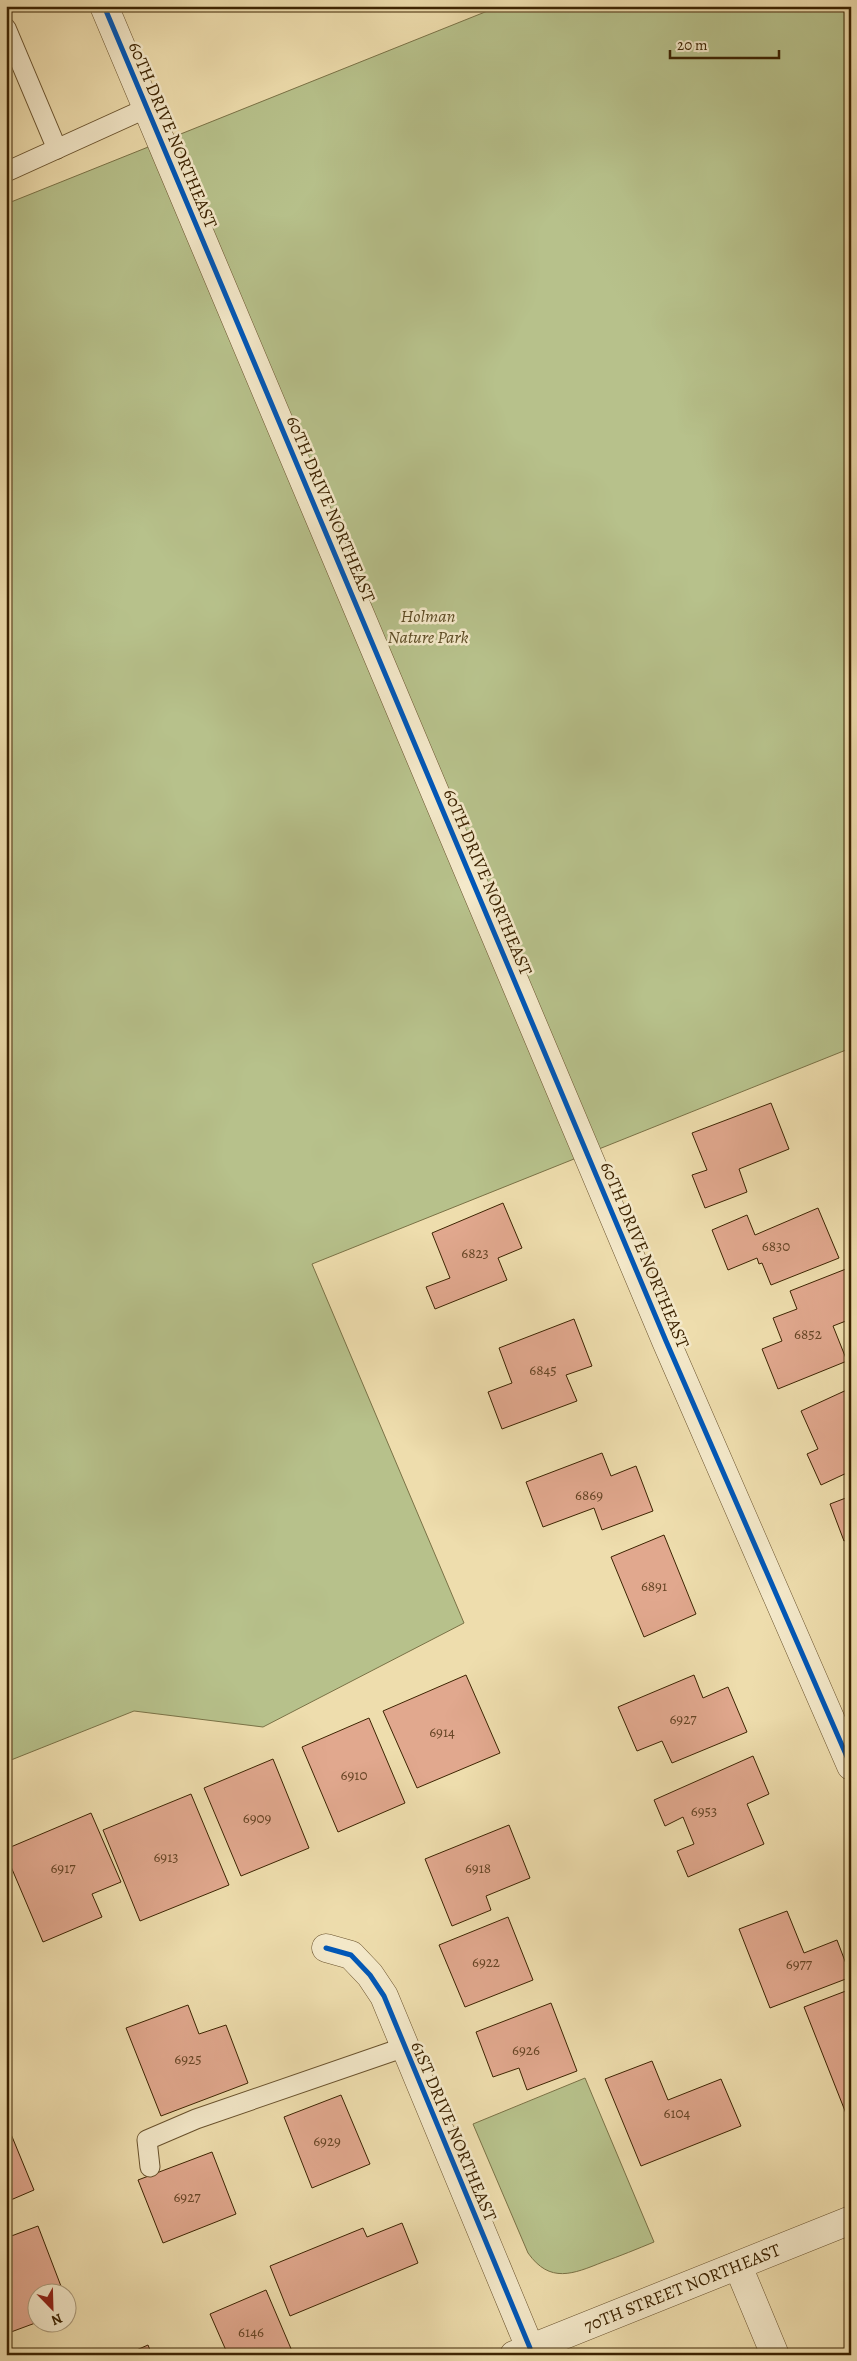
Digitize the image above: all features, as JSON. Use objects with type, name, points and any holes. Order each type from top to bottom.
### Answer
[{"type":"street","name":"60TH DRIVE NORTHEAST","points":[[104,6],[666,1341],[851,1766]]},
{"type":"street","name":"61ST DRIVE NORTHEAST","points":[[326,1948],[351,1955],[370,1975],[384,1996],[522,2352]]},
{"type":"street","name":"70TH STREET NORTHEAST","points":[[522,2352],[851,2220]]},
{"type":"street","points":[[738,2266],[776,2355]]},
{"type":"lane","points":[[6,28],[57,149]]},
{"type":"lane","points":[[6,172],[147,108]]},
{"type":"lane","points":[[150,2166],[147,2140],[196,2119],[405,2047]]},
{"type":"green space","name":"Holman Nature Park","points":[[500,6],[851,6],[851,1048],[312,1264],[464,1623],[263,1727],[134,1711],[6,1762],[6,204]]},
{"type":"green space","points":[[585,2078],[654,2242],[582,2270],[572,2273],[553,2273],[536,2263],[528,2253],[473,2124]]},
{"type":"building","points":[[771,1103],[789,1149],[739,1169],[747,1192],[705,1208],[692,1175],[707,1170],[692,1133]]},
{"type":"building","points":[[503,1203],[522,1248],[498,1258],[507,1280],[435,1309],[426,1287],[450,1278],[432,1233]]},
{"type":"building","points":[[818,1208],[839,1258],[771,1285],[762,1263],[759,1264],[757,1258],[728,1270],[712,1230],[747,1215],[755,1235]]},
{"type":"building","points":[[851,1267],[851,1319],[833,1326],[847,1361],[778,1389],[762,1349],[782,1341],[773,1318],[797,1309],[790,1291]]},
{"type":"building","points":[[574,1319],[592,1366],[566,1375],[577,1401],[502,1429],[488,1392],[512,1383],[499,1348]]},
{"type":"building","points":[[851,1388],[851,1471],[821,1485],[807,1454],[818,1449],[801,1411]]},
{"type":"building","points":[[602,1453],[611,1476],[636,1466],[653,1511],[602,1530],[594,1508],[543,1527],[526,1482]]},
{"type":"building","points":[[851,1496],[851,1538],[844,1541],[830,1504]]},
{"type":"building","points":[[664,1535],[696,1614],[644,1637],[611,1557]]},
{"type":"building","points":[[466,1675],[500,1753],[417,1788],[383,1711]]},
{"type":"building","points":[[694,1675],[703,1698],[728,1687],[747,1732],[672,1763],[662,1741],[637,1751],[618,1707]]},
{"type":"building","points":[[369,1718],[405,1803],[338,1832],[302,1747]]},
{"type":"building","points":[[753,1756],[769,1794],[747,1804],[764,1844],[688,1877],[677,1851],[694,1844],[683,1817],[665,1826],[654,1800]]},
{"type":"building","points":[[273,1759],[309,1848],[241,1876],[204,1788]]},
{"type":"building","points":[[191,1794],[229,1885],[140,1921],[103,1830]]},
{"type":"building","points":[[91,1813],[121,1882],[92,1894],[102,1917],[43,1942],[6,1855],[6,1849]]},
{"type":"building","points":[[509,1825],[530,1878],[486,1896],[491,1910],[452,1926],[425,1859]]},
{"type":"building","points":[[787,1911],[804,1953],[837,1940],[851,1977],[770,2008],[739,1929]]},
{"type":"building","points":[[508,1917],[533,1980],[465,2007],[439,1945]]},
{"type":"building","points":[[851,1989],[851,2115],[847,2116],[804,2007]]},
{"type":"building","points":[[551,2003],[577,2071],[527,2090],[519,2068],[493,2077],[476,2032]]},
{"type":"building","points":[[188,2005],[199,2034],[226,2025],[248,2083],[161,2116],[126,2028]]},
{"type":"building","points":[[652,2061],[668,2100],[721,2079],[741,2126],[641,2166],[605,2079]]},
{"type":"building","points":[[341,2095],[370,2164],[312,2188],[284,2117]]},
{"type":"building","points":[[6,2122],[34,2190],[6,2202]]},
{"type":"building","points":[[212,2152],[236,2214],[163,2243],[138,2180]]},
{"type":"building","points":[[402,2223],[418,2263],[290,2316],[270,2266],[363,2228],[367,2237]]},
{"type":"building","points":[[38,2226],[60,2284],[28,2284],[28,2326],[11,2332],[6,2320],[6,2238]]},
{"type":"building","points":[[266,2290],[292,2351],[284,2355],[228,2355],[210,2314]]},
{"type":"building","points":[[148,2345],[152,2355],[125,2355]]},
{"type":"cycle path","points":[[104,6],[666,1341],[851,1766]]},
{"type":"cycle path","points":[[326,1948],[351,1955],[370,1975],[384,1996],[530,2348]]}]
